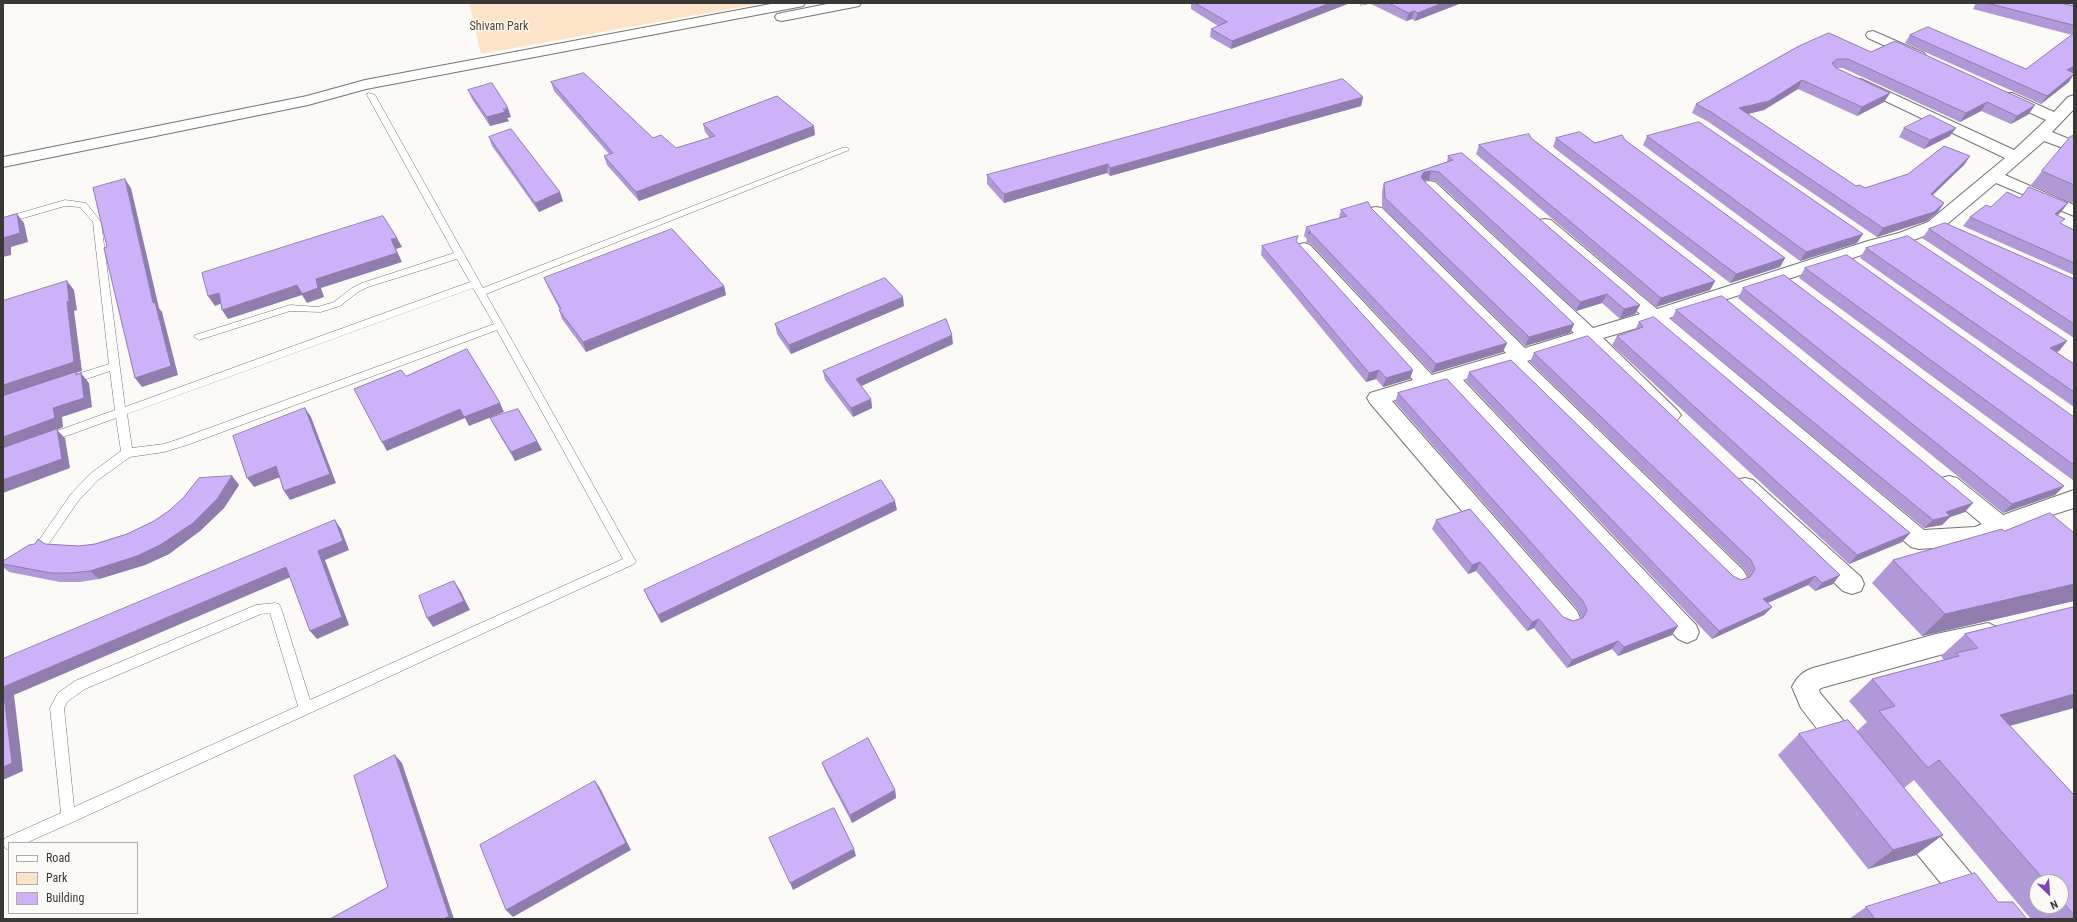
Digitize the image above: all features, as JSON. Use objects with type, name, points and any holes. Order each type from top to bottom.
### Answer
[{"type":"street","points":[[308,100],[371,96],[733,21],[798,3]]},
{"type":"street","points":[[3,162],[308,100],[365,85],[733,21],[854,3]]},
{"type":"street","points":[[1873,35],[1930,60]]},
{"type":"street","points":[[1851,79],[2016,157]]},
{"type":"street","points":[[1993,90],[2056,119]]},
{"type":"street","points":[[1568,618],[1377,398],[1589,336],[1874,245],[1905,238],[1944,226],[1994,176],[2042,134],[2074,100]]},
{"type":"street","points":[[2042,134],[2074,147]]},
{"type":"street","points":[[1994,176],[2074,211]]},
{"type":"street","points":[[1429,186],[1589,336],[1682,426]]},
{"type":"street","points":[[1376,212],[1735,577]]},
{"type":"street","points":[[1532,212],[1653,316],[1920,540],[1977,536],[2070,493]]},
{"type":"street","points":[[1854,232],[1874,245]]},
{"type":"street","points":[[1905,238],[1924,250]]},
{"type":"street","points":[[1304,249],[1438,380],[1687,632]]},
{"type":"street","points":[[1844,255],[1863,269]]},
{"type":"street","points":[[1933,471],[2000,526]]},
{"type":"street","points":[[1732,474],[1852,584]]},
{"type":"street","points":[[2031,512],[2053,531]]},
{"type":"street","points":[[1865,767],[1810,700],[1805,688],[1813,680],[1936,646],[2009,628]]},
{"type":"street","points":[[1895,803],[1989,919]]},
{"type":"lane","points":[[11,842],[630,561],[371,96]]},
{"type":"lane","points":[[40,441],[478,288],[845,150]]},
{"type":"lane","points":[[3,221],[65,203],[83,205],[92,214],[97,222],[114,366],[127,453]]},
{"type":"lane","points":[[199,337],[290,308],[318,310],[337,304],[355,290],[365,285],[459,255]]},
{"type":"lane","points":[[39,549],[75,497],[84,487],[94,477],[127,453],[164,448],[186,441],[499,326]]},
{"type":"lane","points":[[62,383],[114,366]]},
{"type":"lane","points":[[68,817],[57,708],[63,697],[80,686],[260,609],[275,608],[306,709]]},
{"type":"green space","name":"Shivam Park","points":[[469,3],[763,3],[481,54]]},
{"type":"building","points":[[1195,3],[1330,3],[1232,41],[1211,29],[1227,22]]},
{"type":"building","points":[[1389,3],[1442,3],[1418,13],[1414,11],[1409,13]]},
{"type":"building","points":[[1987,3],[2060,3],[2074,6],[2074,25]]},
{"type":"building","points":[[1928,27],[2026,69],[2074,33],[2074,66],[2067,70],[2074,74],[2047,96],[1910,35]]},
{"type":"building","points":[[1829,33],[1871,52],[1895,41],[2035,105],[2017,116],[1987,102],[1966,113],[1848,59],[1837,59],[1832,63],[1836,68],[1890,93],[1862,107],[1802,80],[1769,101],[1739,108],[1856,186],[1860,185],[1865,188],[1908,174],[1944,146],[1970,156],[1931,194],[1944,203],[1934,212],[1883,228],[1711,112],[1696,104],[1799,46]]},
{"type":"building","points":[[584,73],[653,138],[661,135],[676,148],[715,136],[703,124],[777,96],[814,126],[636,192],[604,156],[613,153],[551,82]]},
{"type":"building","points":[[1343,79],[1363,97],[1110,168],[1108,164],[1004,194],[987,175]]},
{"type":"building","points":[[492,83],[508,108],[503,109],[505,112],[487,117],[468,90]]},
{"type":"building","points":[[1930,115],[1956,128],[1930,140],[1904,128]]},
{"type":"building","points":[[1699,122],[1863,234],[1806,252],[1647,136]]},
{"type":"building","points":[[511,129],[560,192],[535,203],[489,137]]},
{"type":"building","points":[[1580,132],[1595,143],[1622,135],[1625,140],[1785,258],[1736,274],[1556,138]]},
{"type":"building","points":[[1529,134],[1531,138],[1715,281],[1661,298],[1479,145]]},
{"type":"building","points":[[2071,136],[2074,136],[2074,185],[2042,171]]},
{"type":"building","points":[[1462,153],[1640,305],[1624,309],[1607,294],[1580,302],[1439,172],[1424,172],[1421,177],[1425,182],[1574,324],[1529,337],[1385,198],[1384,183],[1453,160],[1448,156]]},
{"type":"building","points":[[125,179],[153,303],[155,302],[171,366],[135,378],[104,248],[107,247],[93,188]]},
{"type":"building","points":[[2029,187],[2068,203],[2055,214],[2065,219],[2060,223],[2074,230],[2074,263],[1970,217],[1986,205],[1991,207],[2007,192],[2020,198]]},
{"type":"building","points":[[1368,202],[1371,208],[1507,343],[1436,364],[1313,235],[1308,233],[1311,232],[1306,227],[1347,216],[1341,210]]},
{"type":"building","points":[[17,214],[20,233],[3,238],[3,218]]},
{"type":"building","points":[[383,216],[397,238],[391,239],[397,253],[316,279],[318,288],[302,294],[297,285],[222,310],[219,293],[208,296],[202,273]]},
{"type":"building","points":[[1945,223],[2074,279],[2074,324],[1929,229]]},
{"type":"building","points":[[672,229],[724,286],[583,342],[559,310],[561,309],[544,278]]},
{"type":"building","points":[[1298,236],[1296,241],[1413,370],[1386,378],[1379,370],[1369,373],[1262,246]]},
{"type":"building","points":[[1908,236],[2067,341],[2050,348],[2074,364],[2074,392],[1866,248]]},
{"type":"building","points":[[1847,255],[2074,417],[2074,465],[1805,268]]},
{"type":"building","points":[[1784,275],[2064,486],[2012,504],[1743,288]]},
{"type":"building","points":[[885,278],[903,297],[789,345],[775,324]]},
{"type":"building","points":[[67,281],[69,301],[67,302],[74,362],[3,385],[3,301]]},
{"type":"building","points":[[1722,296],[1973,503],[1946,512],[1950,516],[1933,520],[1676,310]]},
{"type":"building","points":[[1654,317],[1910,533],[1857,555],[1617,336],[1643,327],[1639,322]]},
{"type":"building","points":[[946,319],[952,335],[856,379],[871,399],[851,408],[823,371]]},
{"type":"building","points":[[1588,336],[1840,575],[1822,583],[1815,576],[1763,599],[1772,607],[1719,631],[1469,372],[1511,360],[1733,576],[1741,580],[1750,577],[1755,569],[1751,560],[1534,353]]},
{"type":"building","points":[[467,349],[500,403],[464,417],[460,409],[382,442],[354,389],[401,370],[406,376]]},
{"type":"building","points":[[76,372],[76,375],[81,373],[84,398],[53,408],[55,418],[3,437],[3,396]]},
{"type":"building","points":[[1447,379],[1678,626],[1624,647],[1618,641],[1572,660],[1539,619],[1532,622],[1480,562],[1472,565],[1436,520],[1470,509],[1563,617],[1573,621],[1583,618],[1587,610],[1583,601],[1398,393]]},
{"type":"building","points":[[305,408],[330,474],[284,491],[276,466],[247,478],[233,436]]},
{"type":"building","points":[[518,409],[537,441],[511,452],[490,418]]},
{"type":"building","points":[[57,429],[62,459],[3,480],[3,448]]},
{"type":"building","points":[[232,476],[217,499],[193,523],[160,545],[137,556],[90,571],[70,573],[51,573],[3,564],[3,561],[29,545],[35,544],[38,539],[45,544],[79,546],[95,544],[127,534],[154,521],[170,510],[184,497],[199,478]]},
{"type":"building","points":[[881,480],[895,501],[658,615],[644,590]]},
{"type":"building","points":[[2050,513],[2074,533],[2074,584],[1945,614],[1893,560],[2002,529],[2004,531]]},
{"type":"building","points":[[335,520],[343,541],[318,551],[342,617],[310,631],[286,567],[3,687],[3,659]]},
{"type":"building","points":[[454,581],[464,601],[427,618],[419,596]]},
{"type":"building","points":[[2074,607],[2074,694],[2000,715],[2074,795],[2074,915],[2069,909],[2069,874],[2039,874],[1939,760],[1928,768],[1879,711],[1895,706],[1872,679],[1959,656],[1956,653],[1978,648],[1965,634]]},
{"type":"building","points":[[3,687],[12,763],[3,767]]},
{"type":"building","points":[[1848,720],[1943,835],[1893,850],[1799,734]]},
{"type":"building","points":[[868,738],[895,790],[850,815],[822,763]]},
{"type":"building","points":[[395,755],[449,916],[444,919],[330,919],[388,887],[354,776]]},
{"type":"building","points":[[595,781],[626,843],[506,910],[480,845]]},
{"type":"building","points":[[834,808],[854,849],[790,883],[769,838]]},
{"type":"building","points":[[1975,873],[1998,902],[2013,902],[2027,919],[1875,919],[1866,907]]}]
